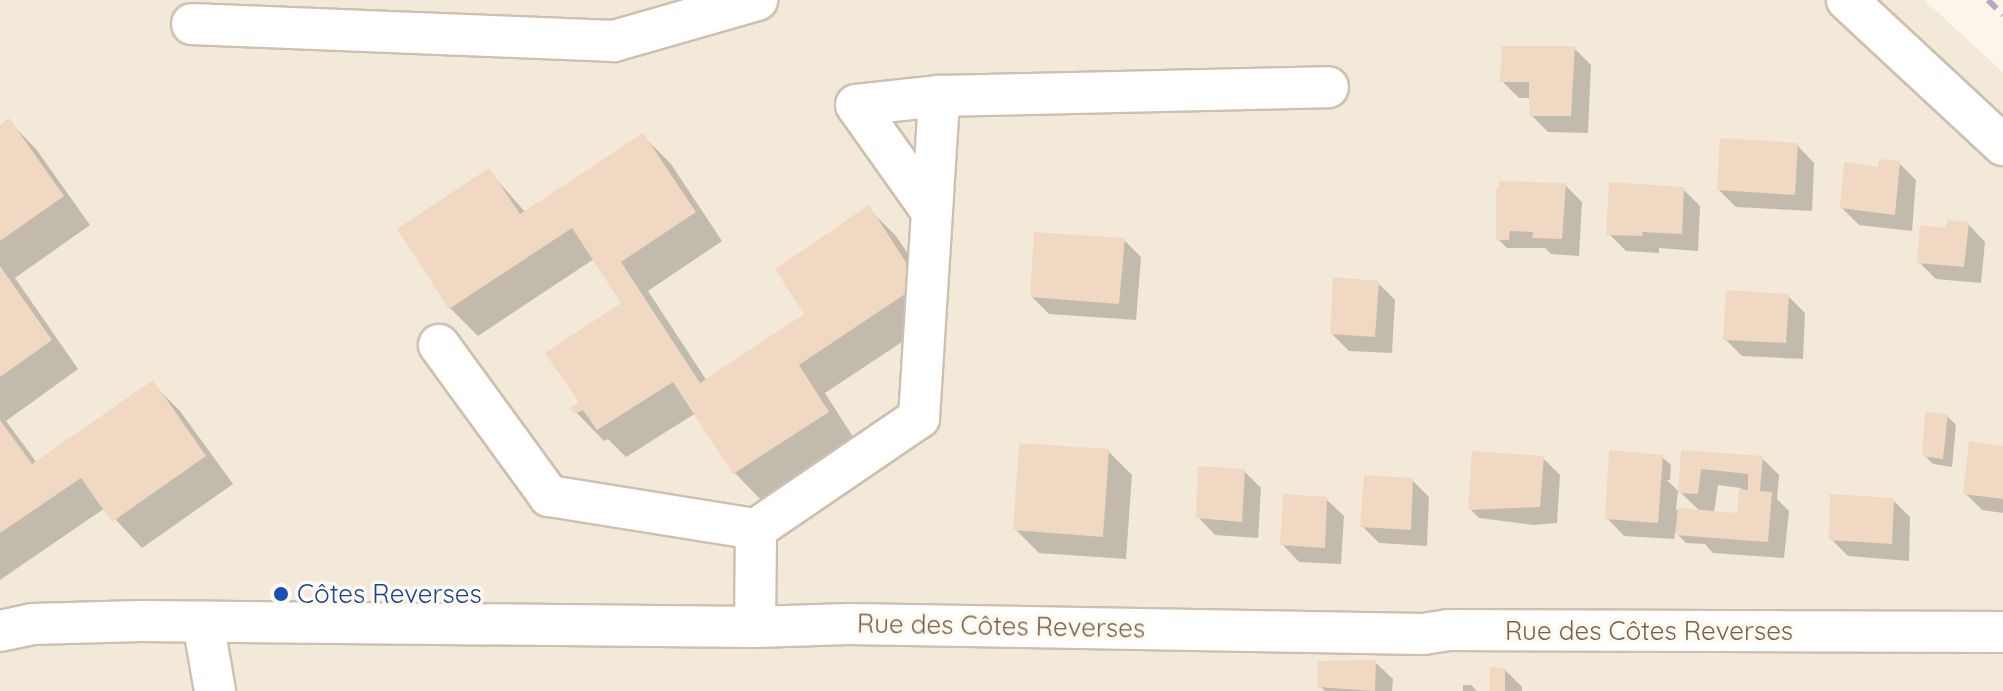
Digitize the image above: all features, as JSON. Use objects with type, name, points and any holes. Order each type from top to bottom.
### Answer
[{"type":"street","points":[[192,24],[614,41],[717,6],[757,0]]},
{"type":"street","points":[[1847,0],[2003,145]]},
{"type":"street","points":[[932,212],[856,105],[939,96],[1328,87]]},
{"type":"street","points":[[439,345],[549,496],[756,529],[919,418],[939,96]]},
{"type":"street","points":[[755,627],[756,529]]},
{"type":"street","points":[[203,622],[215,691]]},
{"type":"street","name":"Rue des Côtes Reverses","points":[[0,631],[33,624],[203,622],[755,627],[849,624],[1423,634],[1449,630],[2003,632]]},
{"type":"shaded area","points":[[0,0],[1924,0],[2003,72],[2003,691],[0,691]]},
{"type":"building","points":[[1502,46],[1575,46],[1571,116],[1529,116],[1529,82],[1500,82]]},
{"type":"building","points":[[9,118],[64,196],[0,241],[0,125]]},
{"type":"building","points":[[643,133],[696,212],[621,262],[700,383],[804,314],[775,269],[869,205],[920,284],[799,365],[829,412],[733,474],[673,382],[597,430],[583,410],[574,414],[570,408],[579,402],[545,353],[621,303],[572,228],[449,309],[397,229],[489,168],[520,214]]},
{"type":"building","points":[[1720,138],[1798,143],[1795,195],[1717,190]]},
{"type":"building","points":[[1879,159],[1900,161],[1895,215],[1840,208],[1844,162],[1878,167]]},
{"type":"building","points":[[1499,181],[1566,183],[1562,239],[1532,238],[1533,232],[1510,231],[1509,240],[1496,240],[1496,187],[1499,188]]},
{"type":"building","points":[[1609,182],[1684,187],[1682,234],[1642,232],[1643,236],[1606,235]]},
{"type":"building","points":[[1947,220],[1969,222],[1964,267],[1917,263],[1920,225],[1946,228]]},
{"type":"building","points":[[1034,232],[1125,238],[1119,304],[1030,297]]},
{"type":"building","points":[[0,266],[52,340],[0,377]]},
{"type":"building","points":[[1333,277],[1379,281],[1375,337],[1330,334]]},
{"type":"building","points":[[1726,290],[1789,294],[1786,343],[1723,340]]},
{"type":"building","points":[[153,380],[206,456],[112,522],[81,478],[0,533],[0,420],[32,464]]},
{"type":"building","points":[[1925,412],[1948,414],[1943,459],[1922,456]]},
{"type":"building","points":[[1969,441],[2003,446],[2003,499],[1963,494]]},
{"type":"building","points":[[1019,443],[1109,449],[1103,537],[1013,530]]},
{"type":"building","points":[[1609,450],[1663,455],[1658,523],[1605,519]]},
{"type":"building","points":[[1681,450],[1763,456],[1760,491],[1772,492],[1768,542],[1675,535],[1678,508],[1737,513],[1739,489],[1748,490],[1748,474],[1701,469],[1698,494],[1678,493]]},
{"type":"building","points":[[1472,451],[1544,456],[1540,507],[1468,510]]},
{"type":"building","points":[[1198,466],[1245,469],[1242,522],[1196,518]]},
{"type":"building","points":[[1364,475],[1413,478],[1411,530],[1360,527]]},
{"type":"building","points":[[1283,494],[1327,497],[1325,548],[1280,545]]},
{"type":"building","points":[[1830,494],[1894,498],[1892,544],[1829,540]]},
{"type":"building","points":[[1376,660],[1375,691],[1318,687],[1317,661]]},
{"type":"building","points":[[1490,667],[1505,668],[1505,691],[1489,691]]},
{"type":"railway","points":[[1988,0],[2003,15]]},
{"type":"place","name":"Côtes Reverses","points":[[281,594]]}]
